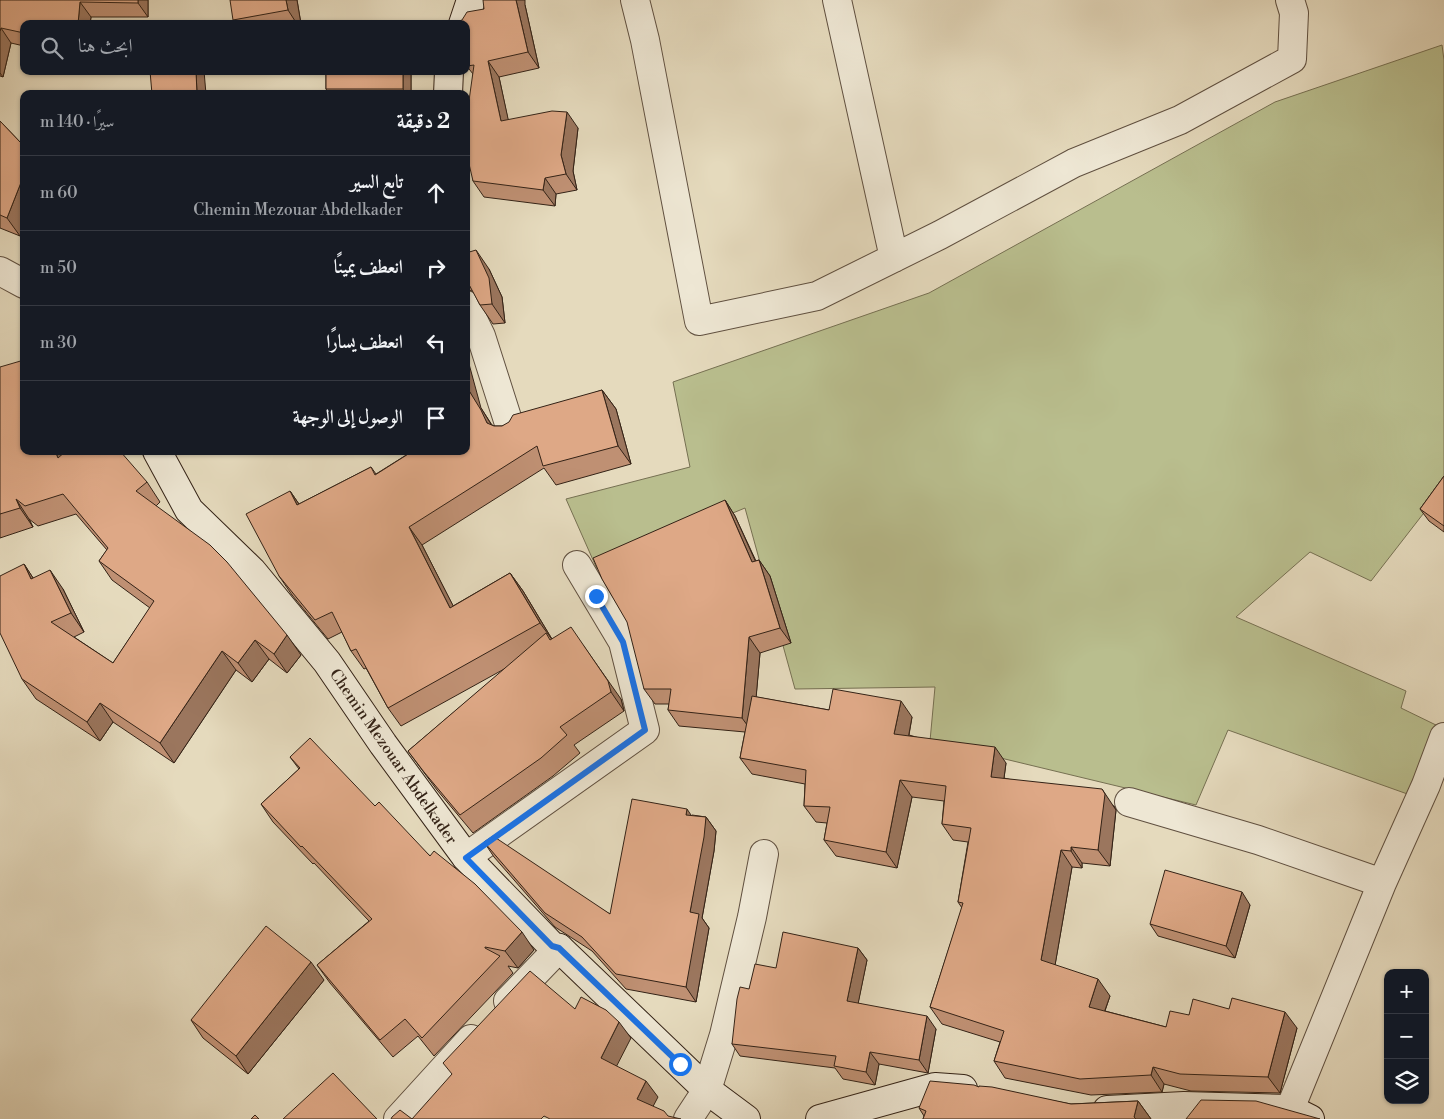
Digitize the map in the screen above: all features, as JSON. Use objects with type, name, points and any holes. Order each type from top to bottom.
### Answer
[{"type":"street","points":[[464,20],[471,0]]},
{"type":"street","points":[[635,0],[645,40],[699,321],[817,296],[940,235],[1074,163],[1180,120],[1292,59],[1294,13],[1290,0]]},
{"type":"street","points":[[837,0],[894,258]]},
{"type":"street","points":[[448,90],[449,75]]},
{"type":"street","points":[[0,271],[20,282]]},
{"type":"street","points":[[470,313],[481,336],[511,430]]},
{"type":"street","name":"Chemin Mezouar Abdelkader","points":[[160,455],[189,510],[252,571],[328,662],[383,744],[466,858],[552,946],[559,948],[707,1090],[746,1119]]},
{"type":"street","points":[[466,858],[645,730],[623,642],[577,565]]},
{"type":"street","points":[[1081,1109],[1090,1111],[1184,1106],[1300,1114],[1382,883],[1426,785],[1444,737]]},
{"type":"street","points":[[1129,802],[1258,840],[1382,883]]},
{"type":"street","points":[[688,1119],[707,1090],[738,980],[764,854]]},
{"type":"street","points":[[398,1119],[489,1020],[559,948]]},
{"type":"street","points":[[820,1119],[935,1087],[991,1092]]},
{"type":"green space","points":[[1442,45],[1444,60],[1444,487],[1371,581],[1310,552],[1236,617],[1406,691],[1401,708],[1438,726],[1413,796],[1228,730],[1196,805],[930,741],[935,687],[795,689],[745,508],[597,569],[566,499],[690,467],[673,382],[929,293],[1275,102]]},
{"type":"building","points":[[0,0],[138,0],[138,3],[80,2],[78,20],[20,20],[20,32],[1,28],[0,31]]},
{"type":"building","points":[[230,0],[286,0],[288,10],[233,20]]},
{"type":"building","points":[[483,0],[516,0],[528,52],[488,61],[501,121],[552,111],[567,112],[561,155],[566,174],[545,178],[543,190],[473,181],[470,168],[470,94],[474,65],[470,66],[470,20],[462,20],[467,12],[484,9]]},
{"type":"building","points":[[150,75],[196,75],[197,90],[152,90]]},
{"type":"building","points":[[326,75],[403,75],[403,89],[326,89]]},
{"type":"building","points":[[0,121],[20,142],[20,185],[7,218],[0,215]]},
{"type":"building","points":[[476,250],[489,278],[492,304],[480,305],[470,286],[470,252]]},
{"type":"building","points":[[20,361],[20,455],[57,455],[58,458],[61,455],[123,455],[147,482],[136,491],[210,545],[227,562],[287,635],[274,654],[255,640],[238,663],[222,651],[160,743],[100,703],[87,722],[22,679],[0,633],[0,576],[24,564],[31,579],[50,570],[71,613],[51,622],[113,663],[154,601],[99,561],[108,548],[63,494],[25,506],[16,499],[20,508],[0,514],[0,367]]},
{"type":"building","points":[[602,390],[618,446],[543,466],[537,446],[409,527],[450,608],[510,573],[540,623],[388,708],[356,649],[351,651],[332,612],[315,620],[279,576],[246,514],[290,491],[297,505],[371,467],[375,475],[407,455],[470,455],[470,392],[487,423],[494,426],[502,426],[509,422],[513,415]]},
{"type":"building","points":[[1444,476],[1444,526],[1420,509]]},
{"type":"building","points":[[725,500],[752,562],[759,560],[780,628],[749,637],[742,718],[668,710],[671,689],[644,689],[627,622],[602,579],[593,558]]},
{"type":"building","points":[[571,627],[608,681],[611,692],[560,727],[567,735],[541,758],[460,815],[408,751],[546,633],[550,640]]},
{"type":"building","points":[[833,689],[901,701],[894,734],[995,747],[991,777],[1102,789],[1105,794],[1098,850],[1071,847],[1071,851],[1061,850],[1041,960],[1098,979],[1089,1007],[1166,1027],[1170,1011],[1189,1015],[1193,999],[1229,1009],[1232,998],[1285,1012],[1268,1077],[1180,1074],[1153,1067],[1151,1075],[1080,1079],[994,1061],[1004,1031],[930,1007],[963,903],[958,902],[971,828],[942,824],[946,786],[900,780],[886,852],[824,840],[830,807],[804,806],[806,770],[740,758],[752,696],[829,710]]},
{"type":"building","points":[[310,738],[375,806],[379,802],[430,856],[434,851],[475,884],[522,932],[505,951],[485,947],[500,956],[422,1038],[405,1019],[380,1040],[317,965],[372,919],[261,804],[300,768],[290,757]]},
{"type":"building","points":[[632,799],[687,809],[686,815],[706,817],[690,912],[699,914],[686,987],[616,974],[582,937],[545,913],[484,842],[493,836],[610,914]]},
{"type":"building","points":[[1165,870],[1242,892],[1226,946],[1150,924]]},
{"type":"building","points":[[266,926],[311,962],[236,1056],[191,1020]]},
{"type":"building","points":[[783,932],[858,948],[847,1001],[927,1016],[919,1060],[870,1052],[866,1072],[834,1066],[836,1056],[732,1044],[740,987],[749,989],[755,964],[776,968]]},
{"type":"building","points":[[530,971],[575,1009],[581,997],[606,1010],[619,1022],[601,1058],[646,1081],[637,1099],[664,1111],[668,1116],[681,1119],[550,1119],[544,1116],[541,1119],[412,1119],[452,1074],[443,1063]]},
{"type":"building","points":[[333,1073],[377,1119],[283,1119]]},
{"type":"building","points":[[930,1081],[992,1087],[1071,1104],[1138,1101],[1134,1117],[1136,1119],[923,1119],[926,1111],[919,1108]]},
{"type":"building","points":[[1201,1100],[1256,1101],[1320,1119],[1186,1119]]},
{"type":"building","points":[[400,1110],[412,1119],[391,1119]]},
{"type":"building","points":[[255,1115],[259,1119],[251,1119]]},
{"type":"route","points":[[596,596],[623,642],[645,730],[466,858],[552,946],[559,948],[680,1064]]}]
